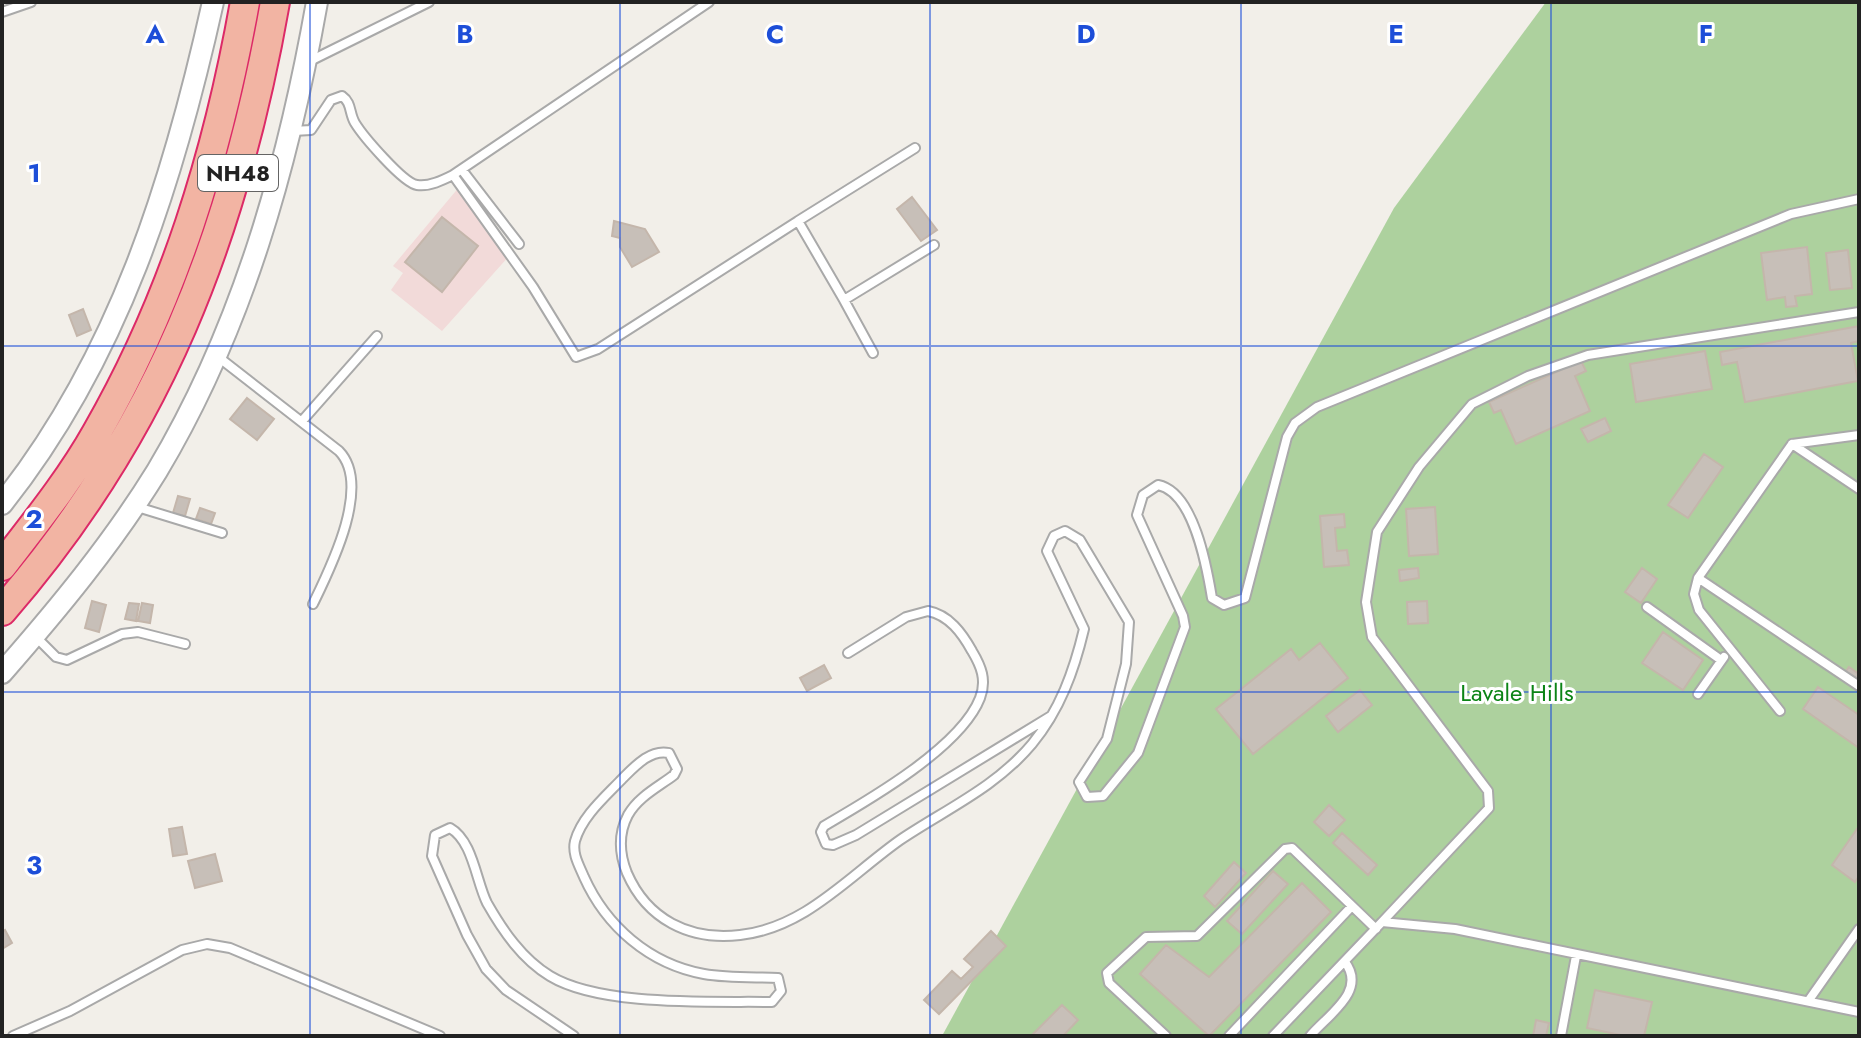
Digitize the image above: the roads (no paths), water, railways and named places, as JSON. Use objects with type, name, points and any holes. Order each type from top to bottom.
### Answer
[{"type":"highway","name":"NH48","points":[[2,566],[50,504],[96,434],[168,288],[216,144],[245,2]]},
{"type":"highway","name":"NH48","points":[[2,611],[74,521],[122,449],[178,337],[224,223],[262,74],[275,2]]},
{"type":"street","points":[[2,504],[65,416],[136,275],[180,135],[213,2]]},
{"type":"street","points":[[2,673],[108,545],[157,470],[215,355],[262,235],[293,131],[317,2]]},
{"type":"lane","points":[[2,12],[31,2]]},
{"type":"lane","points":[[306,63],[429,2]]},
{"type":"lane","points":[[293,131],[311,130],[331,100],[342,96],[349,104],[354,122],[402,178],[416,185],[437,182],[462,170],[709,2]]},
{"type":"lane","points":[[453,175],[533,287],[576,357],[598,349],[915,148]]},
{"type":"lane","points":[[462,170],[519,244]]},
{"type":"lane","points":[[574,1036],[506,990],[486,969],[467,935],[432,856],[435,835],[450,828],[462,839],[486,899],[505,934],[538,968],[553,978],[583,988],[654,999],[772,1002],[781,991],[778,978],[704,974],[683,968],[631,941],[607,917],[589,889],[575,851],[583,823],[615,786],[654,753],[669,753],[674,757],[677,769],[674,775],[640,800],[624,824],[620,846],[638,897],[668,923],[702,933],[741,935],[782,924],[803,913],[899,841],[998,780],[1034,742],[1066,691],[1084,629],[1047,551],[1058,532],[1071,533],[1080,540],[1129,622],[1126,664],[1107,739],[1079,782],[1084,795],[1097,797],[1108,793],[1138,753],[1184,634],[1183,616],[1137,515],[1139,500],[1149,490],[1158,485],[1174,491],[1190,518],[1204,556],[1212,598],[1224,605],[1238,602],[1245,598],[1287,437],[1295,423],[1317,407],[1791,214],[1859,199]]},
{"type":"lane","points":[[798,221],[873,353]]},
{"type":"lane","points":[[844,300],[934,245]]},
{"type":"lane","points":[[1273,1036],[1489,808],[1488,791],[1372,637],[1368,614],[1370,563],[1377,532],[1427,457],[1472,404],[1528,376],[1588,355],[1859,312]]},
{"type":"lane","points":[[302,421],[377,336]]},
{"type":"lane","points":[[215,355],[348,460],[353,482],[339,542],[313,604]]},
{"type":"lane","points":[[1780,711],[1699,610],[1694,594],[1698,578],[1792,444],[1859,435]]},
{"type":"lane","points":[[1792,444],[1859,489]]},
{"type":"lane","points":[[133,506],[222,533]]},
{"type":"lane","points":[[1698,578],[1859,686]]},
{"type":"lane","points":[[1647,607],[1721,660]]},
{"type":"lane","points":[[848,653],[906,617],[928,611],[951,622],[982,668],[983,682],[980,699],[937,751],[896,782],[824,826],[821,832],[826,844],[833,845],[856,835],[1052,715]]},
{"type":"lane","points":[[35,636],[56,657],[67,660],[122,634],[138,632],[185,644]]},
{"type":"lane","points":[[1698,694],[1729,649]]},
{"type":"lane","points":[[1166,1036],[1107,978],[1107,973],[1142,939],[1197,936],[1279,854],[1289,848],[1352,906],[1379,926],[1455,929],[1859,1012]]},
{"type":"lane","points":[[1229,1036],[1352,906]]},
{"type":"lane","points":[[1809,1000],[1859,929]]},
{"type":"lane","points":[[13,1036],[70,1011],[182,950],[207,944],[230,948],[440,1036]]},
{"type":"lane","points":[[1561,1036],[1576,956]]},
{"type":"lane","points":[[1310,1036],[1348,995],[1354,982],[1353,972],[1345,962]]},
{"type":"park label","name":"Lavale Hills","points":[[1517,693]]}]
